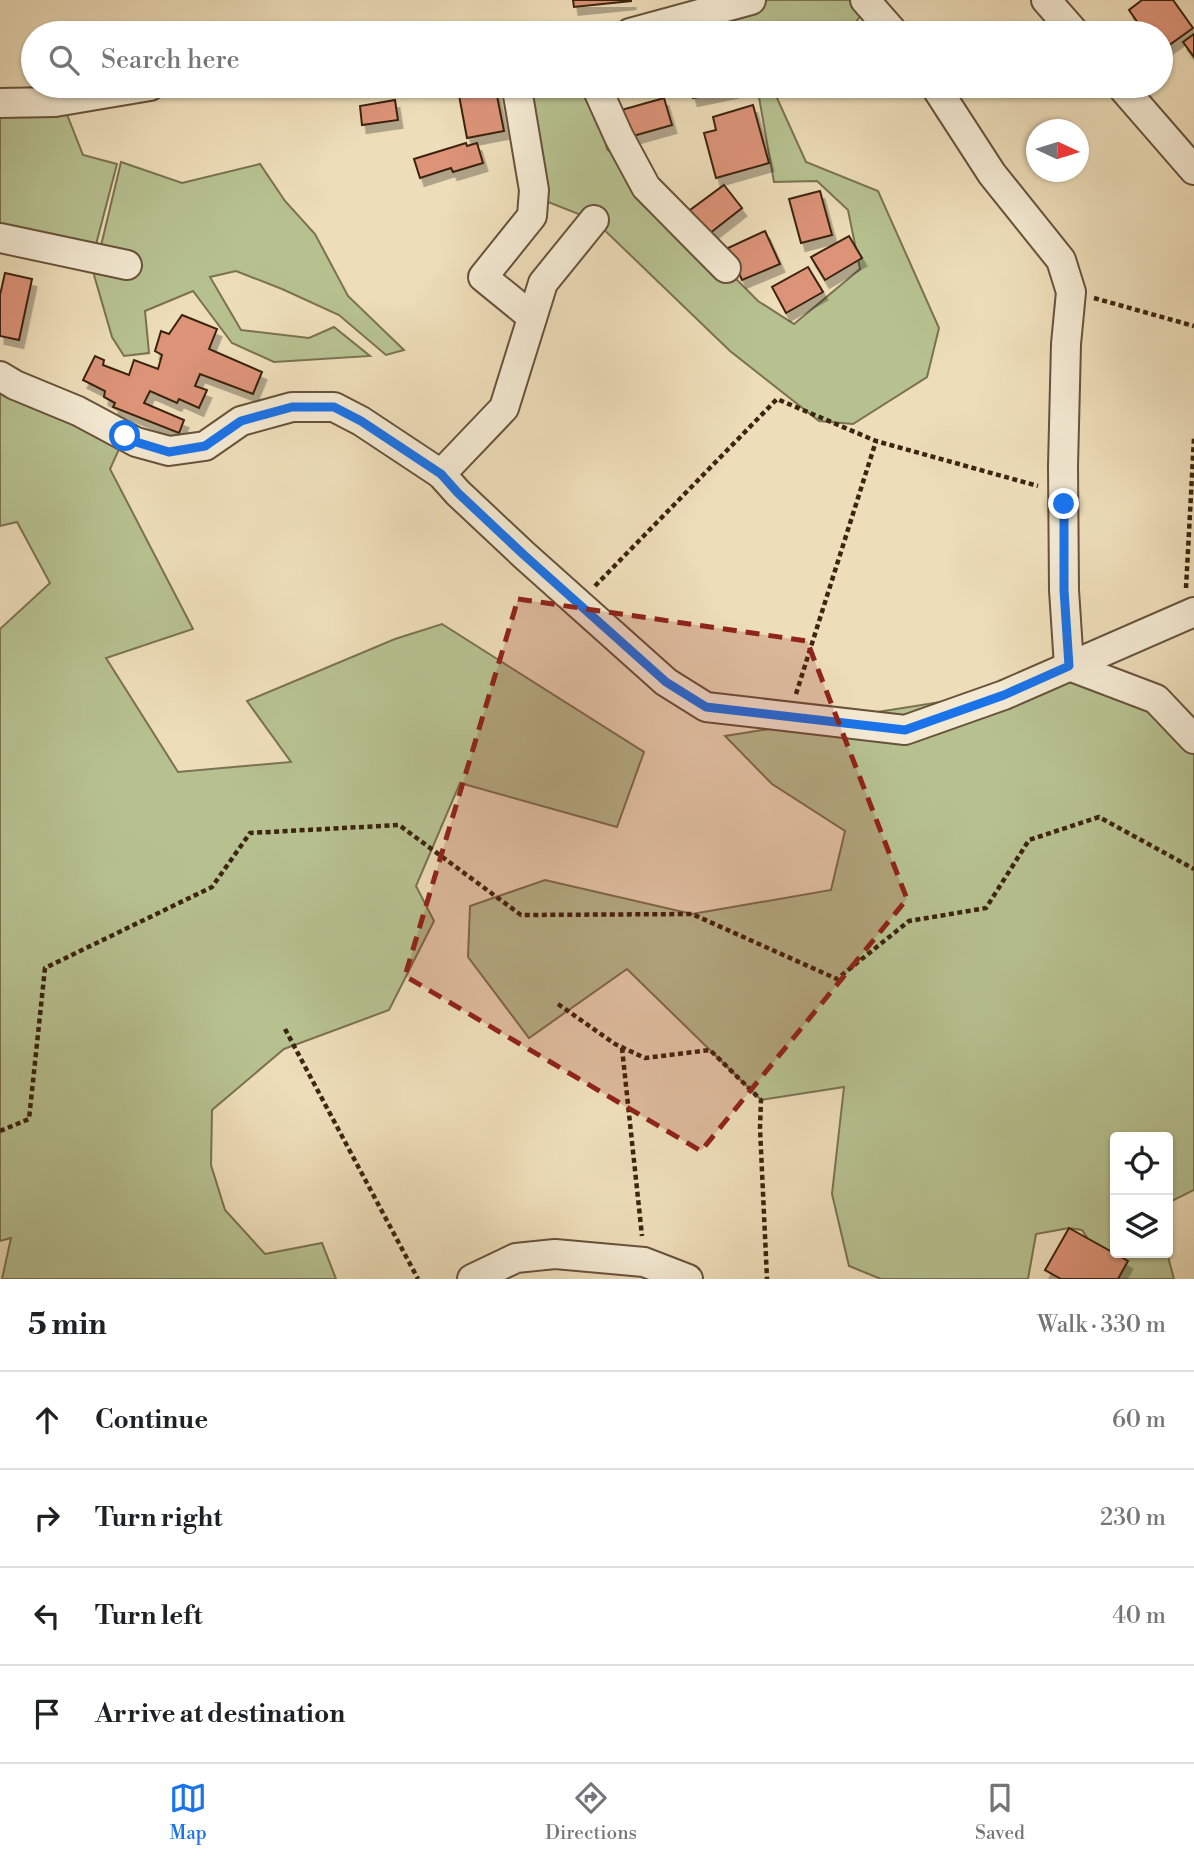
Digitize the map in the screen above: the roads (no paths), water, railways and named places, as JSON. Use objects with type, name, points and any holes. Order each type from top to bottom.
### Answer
[{"type":"street","points":[[674,21],[751,0]]},
{"type":"street","points":[[1046,0],[1064,21]]},
{"type":"street","points":[[869,1],[885,21]]},
{"type":"street","points":[[0,103],[55,102],[79,98]]},
{"type":"street","points":[[519,98],[534,190],[532,216],[483,277],[532,317]]},
{"type":"street","points":[[601,98],[646,187],[726,268]]},
{"type":"street","points":[[943,98],[992,174],[1061,260],[1071,292],[1066,344],[1063,466],[1064,590],[1069,666]]},
{"type":"street","points":[[1131,98],[1194,170]]},
{"type":"street","points":[[441,474],[504,408],[543,283],[594,219]]},
{"type":"street","points":[[0,238],[127,265]]},
{"type":"street","points":[[0,376],[78,411],[136,442],[169,452],[205,446],[241,421],[292,407],[334,407],[361,421],[441,474],[458,493],[666,682],[706,707],[905,730],[1004,695],[1189,614]]},
{"type":"street","points":[[1069,666],[1156,699],[1194,739]]},
{"type":"street","points":[[472,1279],[516,1258],[555,1254],[645,1262],[688,1279]]}]
